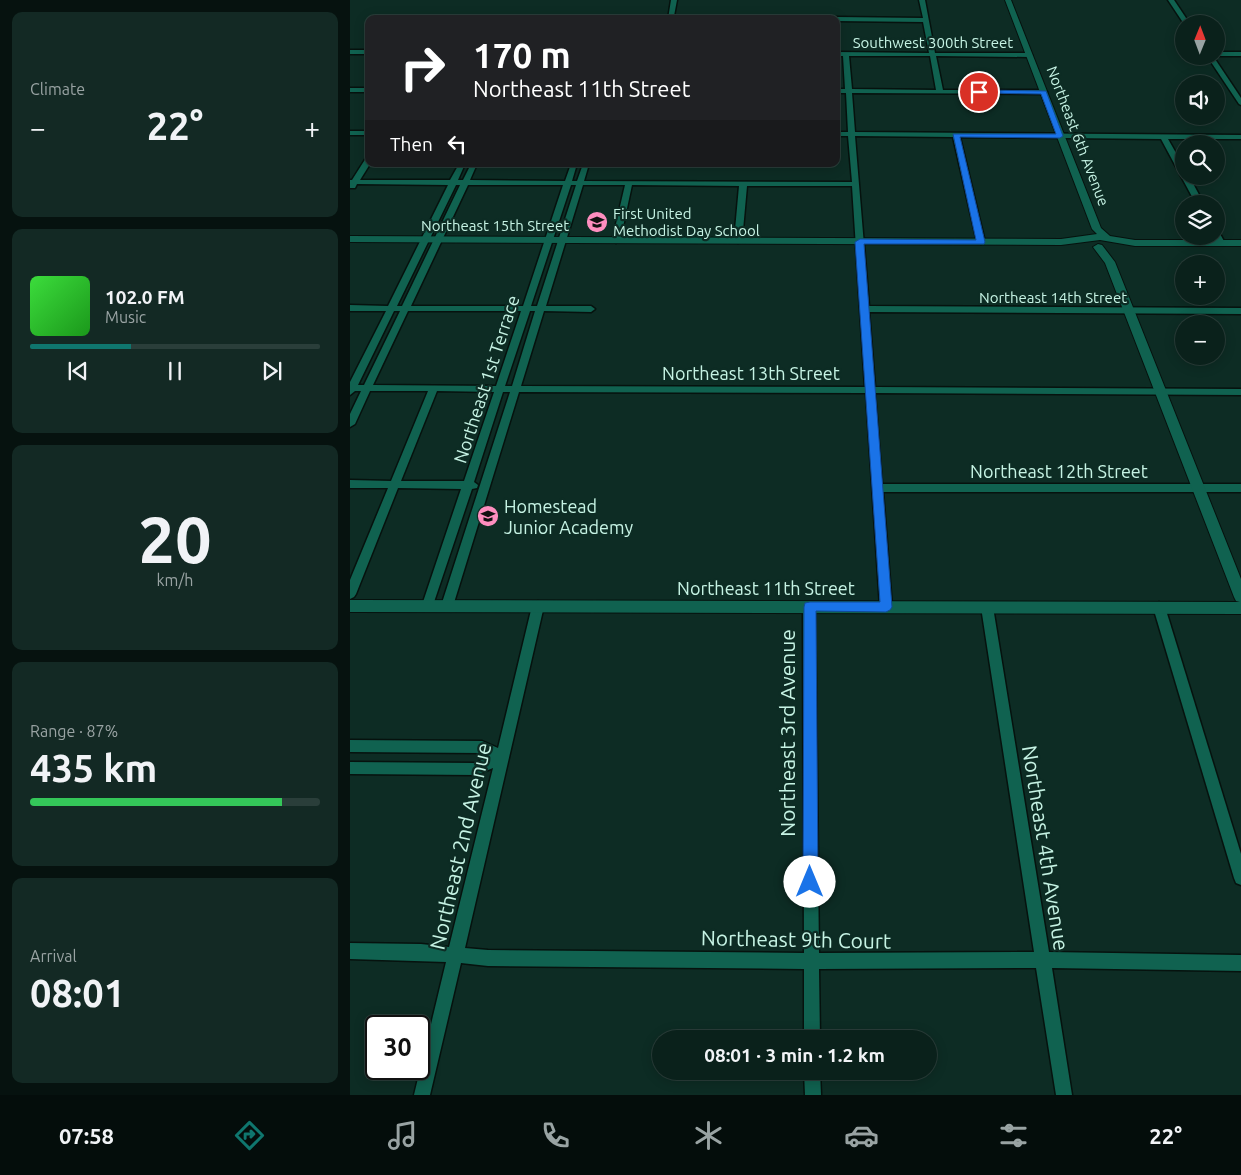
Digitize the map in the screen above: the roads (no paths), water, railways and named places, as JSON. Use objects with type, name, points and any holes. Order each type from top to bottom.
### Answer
[{"type":"street","points":[[672,15],[674,0]]},
{"type":"street","points":[[922,0],[940,92]]},
{"type":"street","name":"Northeast 6th Avenue","points":[[1008,0],[1044,92],[1096,240],[1110,262],[1241,597]]},
{"type":"street","points":[[1171,0],[1181,15]]},
{"type":"street","points":[[840,19],[926,20]]},
{"type":"street","points":[[350,52],[365,52]]},
{"type":"street","name":"Southwest 300th Street","points":[[840,54],[1029,55]]},
{"type":"street","points":[[846,54],[886,607]]},
{"type":"street","points":[[1225,54],[1241,54]]},
{"type":"street","points":[[1216,65],[1241,102]]},
{"type":"street","points":[[1228,84],[1236,84]]},
{"type":"street","points":[[350,90],[365,90]]},
{"type":"street","points":[[840,91],[1044,92]]},
{"type":"street","points":[[350,133],[365,133]]},
{"type":"street","points":[[840,134],[1241,137]]},
{"type":"street","points":[[956,135],[981,242]]},
{"type":"street","points":[[1164,137],[1175,158]]},
{"type":"street","points":[[350,190],[352,182],[365,165]]},
{"type":"street","points":[[351,389],[461,167]]},
{"type":"street","points":[[350,424],[472,167]]},
{"type":"street","name":"Northeast 1st Terrace","points":[[428,606],[573,167]]},
{"type":"street","name":"Northeast 1st Terrace","points":[[447,606],[585,167]]},
{"type":"street","points":[[352,182],[855,184]]},
{"type":"street","points":[[616,241],[629,183]]},
{"type":"street","points":[[738,241],[743,183]]},
{"type":"street","points":[[1225,239],[1241,243]]},
{"type":"street","name":"Northeast 15th Street","points":[[350,240],[1061,242],[1096,240],[1110,243]]},
{"type":"street","name":"Northeast 6th Avenue","points":[[1096,240],[1110,243],[1110,262]]},
{"type":"street","points":[[1110,243],[1175,241]]},
{"type":"street","points":[[350,308],[591,309]]},
{"type":"street","name":"Northeast 14th Street","points":[[864,309],[1241,311]]},
{"type":"street","points":[[350,594],[434,388]]},
{"type":"street","name":"Northeast 13th Street","points":[[351,389],[514,388],[1241,392]]},
{"type":"street","points":[[350,484],[484,485]]},
{"type":"street","name":"Northeast 12th Street","points":[[876,488],[1241,488]]},
{"type":"street","name":"Northeast 11th Street","points":[[350,606],[1241,608]]},
{"type":"street","name":"Northeast 2nd Avenue","points":[[422,1095],[538,606]]},
{"type":"street","name":"Northeast 4th Avenue","points":[[987,606],[1064,1095]]},
{"type":"street","name":"Northeast 3rd Avenue","points":[[810,607],[812,1030]]},
{"type":"street","points":[[1159,607],[1241,878]]},
{"type":"street","points":[[350,746],[482,747],[503,757]]},
{"type":"street","points":[[350,768],[476,769],[503,757]]},
{"type":"street","name":"Northeast 9th Court","points":[[350,951],[421,952],[456,956],[1241,963]]},
{"type":"street","points":[[812,1080],[812,1095]]},
{"type":"place","name":"First United Methodist Day School","points":[[597,222]]},
{"type":"place","name":"Homestead Junior Academy","points":[[488,516]]}]
